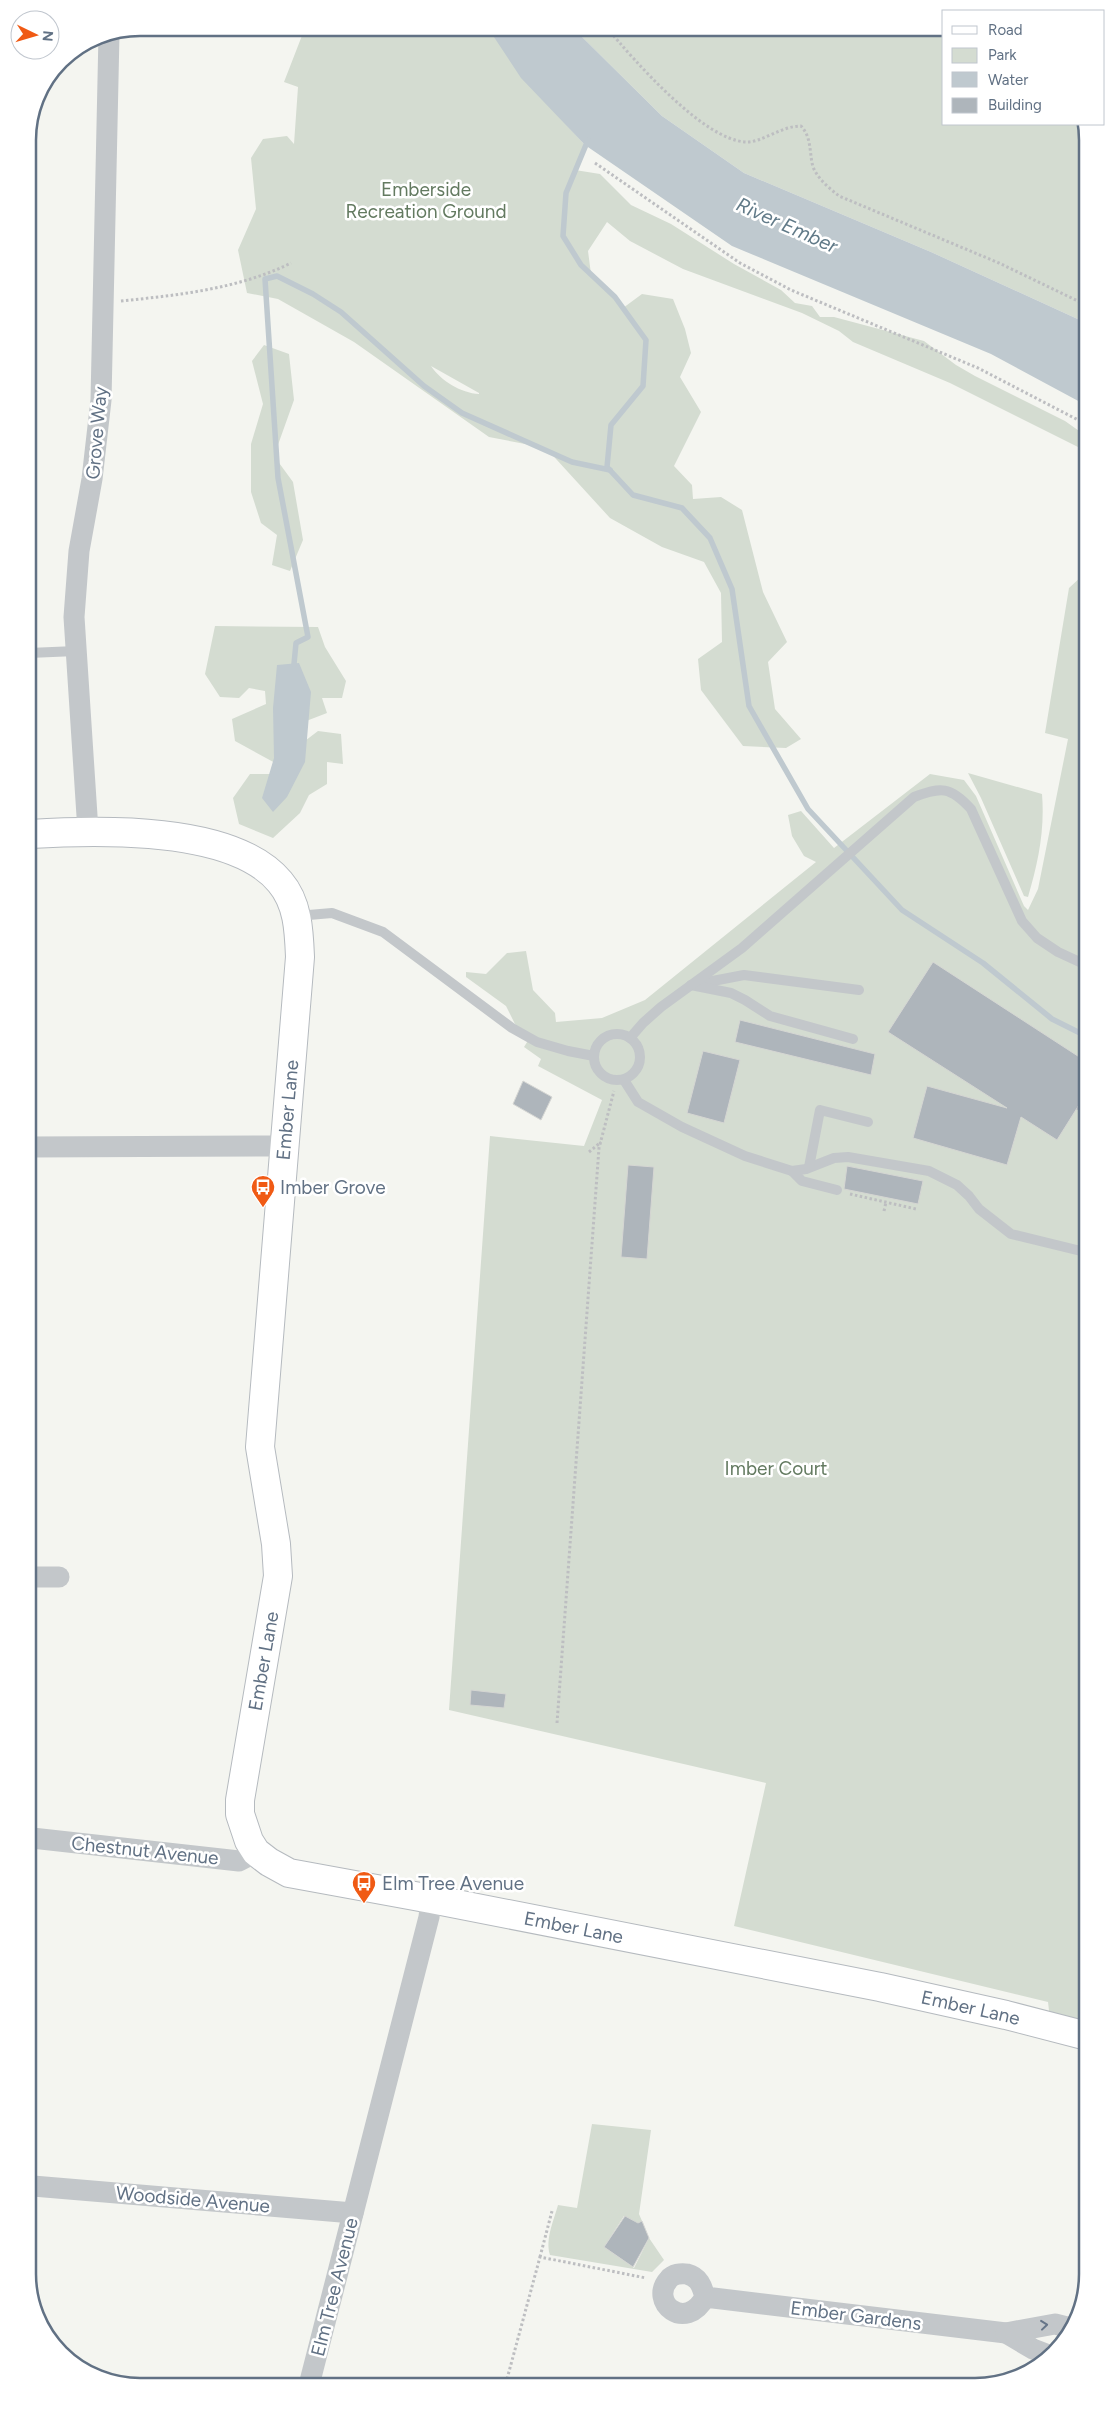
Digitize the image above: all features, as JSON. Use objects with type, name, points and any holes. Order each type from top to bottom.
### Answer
[{"type":"main road","name":"Ember Lane","points":[[36,834],[88,830],[167,836],[201,842],[234,852],[251,858],[280,882],[290,898],[296,916],[300,957],[260,1447],[276,1544],[278,1576],[240,1800],[240,1814],[245,1830],[256,1852],[278,1867],[300,1876],[431,1899],[880,1987],[1006,2015],[1079,2034]]},
{"type":"street","name":"Grove Way","points":[[88,830],[76,651],[74,588],[98,442],[109,41]]},
{"type":"street","points":[[36,1147],[284,1146]]},
{"type":"street","points":[[36,1577],[59,1577]]},
{"type":"street","name":"Chestnut Avenue","points":[[36,1838],[239,1861],[256,1852]]},
{"type":"street","name":"Elm Tree Avenue","points":[[311,2378],[429,1917],[431,1899]]},
{"type":"street","name":"Woodside Avenue","points":[[36,2186],[353,2213]]},
{"type":"street","points":[[685,2273],[696,2278],[703,2287],[705,2297],[701,2305],[693,2311],[683,2314],[674,2313],[668,2307],[663,2296],[664,2284],[673,2275],[685,2273]]},
{"type":"street","name":"Ember Gardens","points":[[705,2297],[1006,2333],[1055,2324],[1064,2326]]},
{"type":"street","name":"Ember Gardens","points":[[1006,2333],[1032,2349],[1042,2353]]},
{"type":"lane","points":[[36,653],[76,651]]},
{"type":"lane","points":[[630,1038],[655,1012],[742,948],[914,798],[934,790],[946,790],[958,795],[970,809],[1022,921],[1037,938],[1058,952],[1079,962]]},
{"type":"lane","points":[[296,916],[332,913],[383,932],[512,1028],[537,1042],[594,1056]]},
{"type":"lane","points":[[691,985],[718,978],[744,975],[860,990]]},
{"type":"lane","points":[[691,985],[730,994],[746,1000],[770,1016],[853,1039]]},
{"type":"lane","points":[[620,1080],[636,1072],[641,1058],[636,1043],[630,1038],[623,1035],[607,1036],[601,1041],[594,1056],[598,1070],[603,1076],[620,1080],[638,1102],[682,1126],[745,1156],[792,1171],[802,1181],[837,1190]]},
{"type":"lane","points":[[809,1167],[820,1110],[868,1122]]},
{"type":"lane","points":[[792,1171],[834,1158],[848,1157],[930,1171],[957,1185],[978,1209],[1011,1234],[1079,1251]]},
{"type":"path","points":[[614,36],[664,89],[690,112],[724,136],[737,141],[750,142],[773,132],[801,126],[806,132],[813,166],[819,177],[839,196],[999,263],[1079,302]]},
{"type":"path","points":[[595,163],[740,263],[791,290],[978,368],[1079,420]]},
{"type":"path","points":[[103,302],[187,294],[271,272],[290,263]]},
{"type":"path","points":[[557,1723],[601,1142],[620,1080]]},
{"type":"path","points":[[589,1152],[601,1142]]},
{"type":"path","points":[[837,1190],[916,1208]]},
{"type":"path","points":[[884,1211],[886,1202]]},
{"type":"path","points":[[507,2378],[552,2211]]},
{"type":"path","points":[[540,2257],[637,2274],[664,2284]]},
{"type":"green space","name":"Emberside Recreation Ground","points":[[302,36],[504,36],[560,118],[585,145],[575,170],[600,174],[631,205],[671,224],[734,264],[781,290],[795,303],[812,306],[820,317],[834,317],[924,341],[956,365],[975,376],[1065,421],[1079,431],[1079,448],[950,383],[853,342],[839,331],[802,313],[683,269],[630,241],[607,222],[588,251],[591,274],[623,308],[642,294],[673,299],[685,329],[691,353],[680,377],[701,412],[674,466],[692,485],[693,499],[721,497],[742,510],[763,592],[787,642],[768,662],[775,709],[801,739],[786,748],[743,746],[701,690],[698,659],[722,642],[721,593],[704,562],[662,547],[610,518],[546,448],[489,437],[354,342],[278,299],[247,293],[238,250],[256,209],[251,158],[263,139],[287,136],[294,144],[298,87],[284,82]],"holes":[[[431,366],[479,394],[465,391],[452,385],[440,377]]]},
{"type":"green space","points":[[581,36],[942,36],[942,125],[1078,125],[1079,320],[931,252],[744,173],[662,116]]},
{"type":"green space","points":[[264,345],[289,354],[294,400],[274,456],[293,482],[303,540],[290,571],[272,565],[277,535],[261,523],[251,492],[251,444],[263,404],[252,361]]},
{"type":"green space","name":"Imber Court","points":[[1079,579],[1079,2023],[1070,2026],[1050,2019],[1048,2002],[734,1926],[766,1783],[449,1710],[490,1136],[584,1146],[602,1100],[538,1066],[541,1059],[524,1047],[529,1039],[516,1026],[506,1006],[466,977],[466,972],[486,974],[507,953],[526,951],[533,990],[555,1013],[556,1022],[602,1018],[645,1000],[816,862],[804,856],[792,836],[788,815],[801,811],[834,848],[930,774],[964,780],[976,796],[1024,906],[1028,910],[1038,889],[1068,739],[1045,733],[1069,588]]},
{"type":"green space","points":[[215,626],[318,627],[325,647],[346,681],[342,698],[322,698],[327,713],[301,723],[293,750],[318,731],[341,734],[343,764],[327,762],[327,784],[309,795],[300,813],[273,838],[239,824],[233,798],[250,774],[272,774],[277,764],[235,741],[232,719],[266,704],[265,691],[249,688],[239,698],[220,697],[205,674]]},
{"type":"green space","points":[[968,773],[1042,794],[1040,846],[1028,897],[1024,896]]},
{"type":"green space","points":[[592,2124],[651,2130],[639,2214],[642,2221],[634,2225],[635,2222],[624,2216],[604,2247],[634,2268],[649,2238],[664,2260],[652,2272],[550,2255],[549,2236],[558,2205],[577,2208]]},
{"type":"water","name":"River Ember","points":[[493,36],[581,36],[662,116],[744,173],[931,252],[1079,320],[1079,401],[991,354],[732,246],[585,145],[521,78]]},
{"type":"water","points":[[299,663],[311,692],[305,762],[287,797],[273,812],[262,798],[274,758],[273,708],[277,665]]},
{"type":"building","points":[[933,962],[1079,1057],[1079,1105],[1057,1140],[1021,1117],[1007,1165],[913,1138],[927,1086],[1007,1108],[888,1032]]},
{"type":"building","points":[[740,1020],[875,1054],[871,1075],[735,1042]]},
{"type":"building","points":[[703,1051],[740,1060],[724,1123],[687,1113]]},
{"type":"building","points":[[523,1081],[552,1097],[541,1120],[513,1104]]},
{"type":"building","points":[[628,1165],[654,1167],[647,1259],[621,1257]]},
{"type":"building","points":[[847,1166],[923,1181],[918,1204],[844,1189]]},
{"type":"building","points":[[471,1690],[506,1694],[504,1708],[470,1705]]},
{"type":"building","points":[[625,2216],[638,2223],[642,2221],[649,2238],[633,2267],[604,2247]]},
{"type":"waterway","points":[[588,140],[566,193],[563,236],[581,265],[615,297],[646,340],[643,386],[611,425],[607,467],[633,495],[682,508],[710,538],[732,589],[749,706],[808,809],[902,910],[983,963],[1052,1019],[1079,1032]]},
{"type":"waterway","points":[[294,664],[296,643],[308,637],[278,478],[265,279],[277,276],[313,294],[341,312],[424,386],[462,413],[572,462],[610,470]]},
{"type":"place","name":"Imber Grove","points":[[263,1208]]},
{"type":"place","name":"Elm Tree Avenue","points":[[364,1904]]}]
